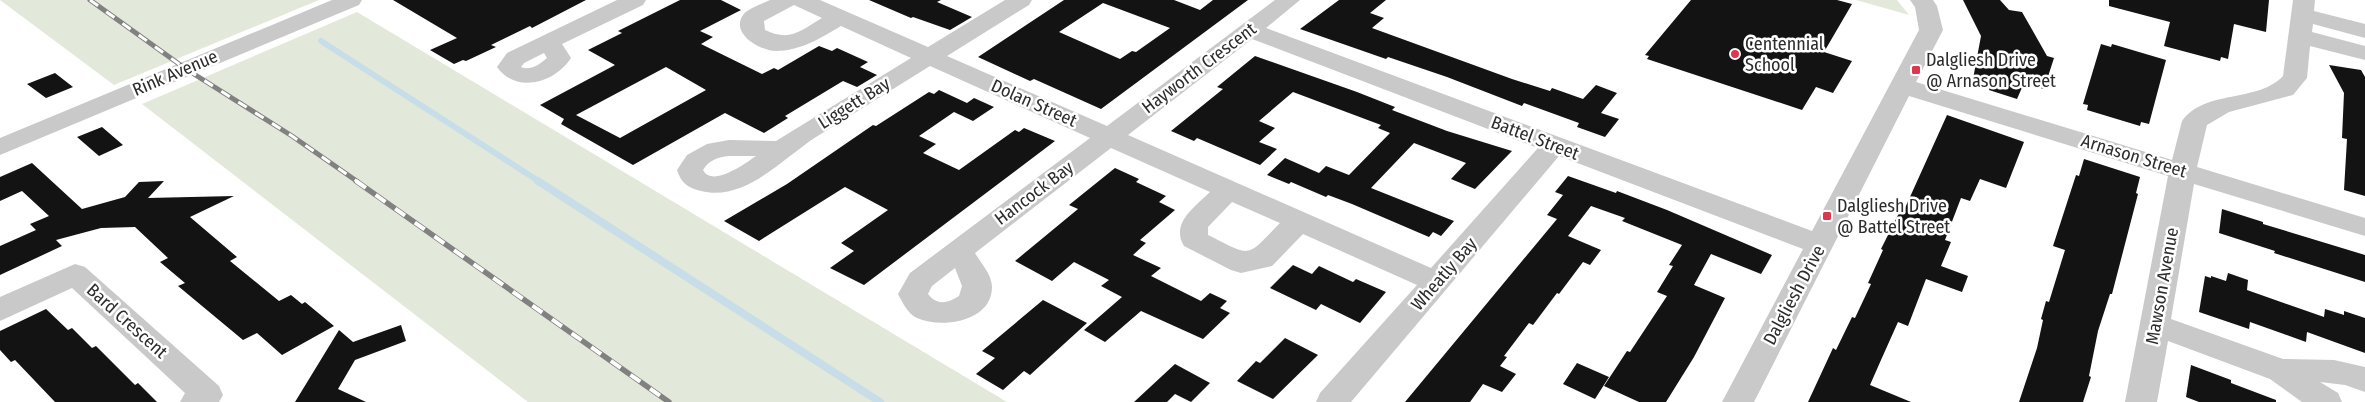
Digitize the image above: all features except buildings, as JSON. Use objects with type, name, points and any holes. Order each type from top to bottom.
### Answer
[{"type":"street","name":"Rink Avenue","points":[[0,147],[351,0]]},
{"type":"street","points":[[548,42],[634,0]]},
{"type":"street","points":[[787,0],[753,18],[753,33],[776,44],[802,40],[840,17]]},
{"type":"street","name":"Dolan Street","points":[[801,0],[1437,282]]},
{"type":"street","points":[[929,57],[1022,0]]},
{"type":"street","name":"Hayworth Crescent","points":[[1110,136],[1289,0]]},
{"type":"street","name":"Dalgliesh Drive","points":[[1738,402],[1821,246],[1930,30],[1926,6],[1921,0]]},
{"type":"street","points":[[2303,17],[2365,31]]},
{"type":"street","points":[[2303,17],[2365,52]]},
{"type":"street","name":"Mawson Avenue","points":[[2141,402],[2183,170],[2195,121],[2220,108],[2284,90],[2295,78],[2303,17]]},
{"type":"street","name":"Battel Street","points":[[1249,30],[1821,246]]},
{"type":"street","name":"Liggett Bay","points":[[779,150],[929,57]]},
{"type":"street","name":"Arnason Street","points":[[1902,86],[2183,170],[2365,227]]},
{"type":"street","name":"Hancock Bay","points":[[959,251],[1110,136]]},
{"type":"street","name":"Wheatly Bay","points":[[1332,402],[1554,145]]},
{"type":"street","points":[[1228,190],[1194,225],[1194,239],[1241,263],[1262,259],[1299,221]]},
{"type":"street","name":"Bard Crescent","points":[[0,310],[75,274],[208,395],[196,402]]},
{"type":"street","points":[[2156,325],[2281,370],[2326,402]]},
{"type":"street","points":[[2281,370],[2332,370],[2346,372],[2365,380]]},
{"type":"green space","points":[[0,0],[319,0],[114,85]]},
{"type":"green space","points":[[1856,0],[1897,0],[1909,15]]},
{"type":"green space","points":[[357,12],[1007,402],[528,402],[142,104]]},
{"type":"waterway","points":[[321,41],[540,182]]},
{"type":"waterway","points":[[538,181],[880,402]]},
{"type":"railway","points":[[90,0],[186,69],[292,136],[358,182]]},
{"type":"railway","points":[[356,181],[669,402]]},
{"type":"place","name":"Centennial School","points":[[1735,54]]},
{"type":"place","name":"Dalgliesh Drive @ Arnason Street","points":[[1916,70]]},
{"type":"place","name":"Dalgliesh Drive @ Battel Street","points":[[1827,216]]}]
